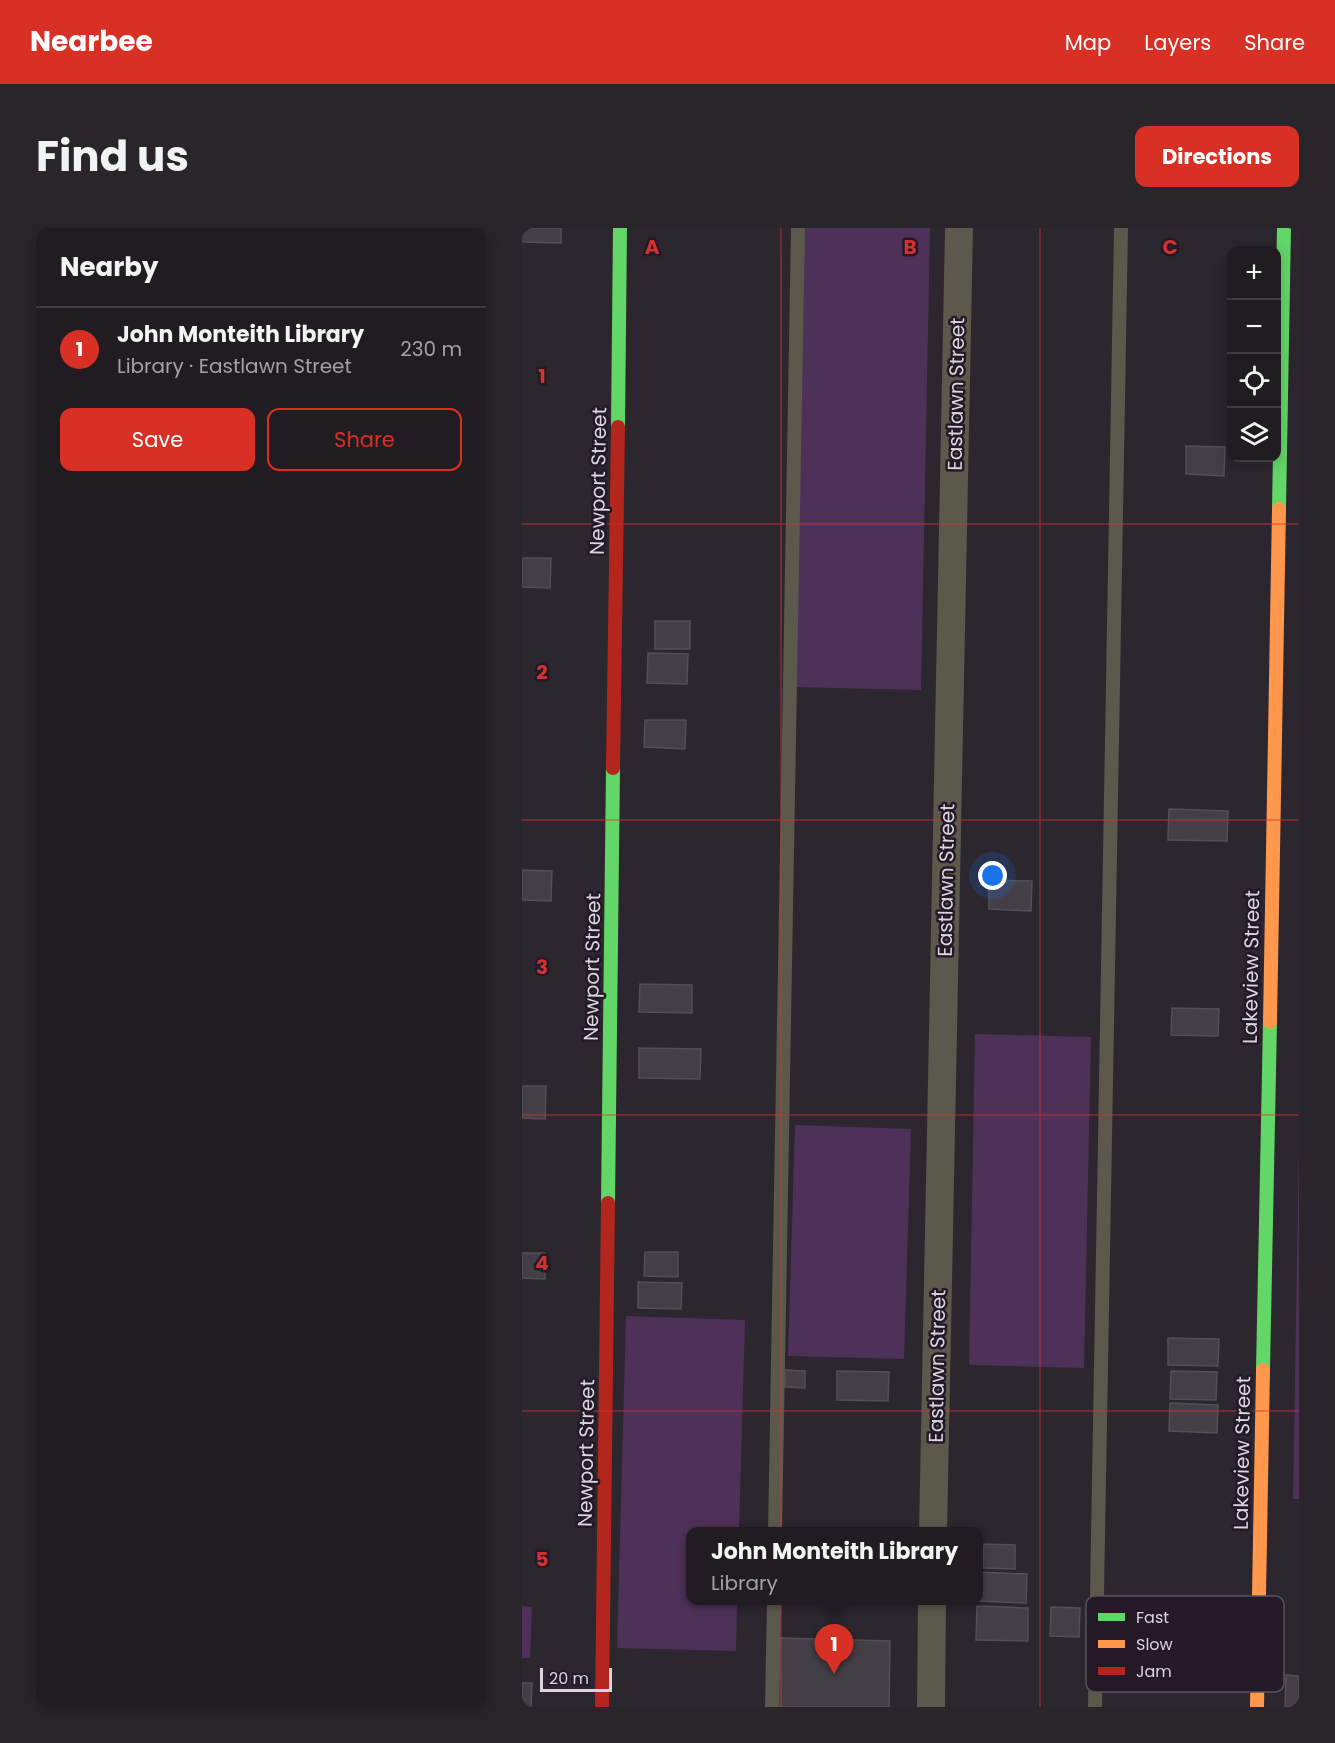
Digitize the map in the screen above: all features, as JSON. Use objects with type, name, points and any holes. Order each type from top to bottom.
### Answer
[{"type":"street","name":"Newport Street","points":[[602,1707],[620,228]]},
{"type":"street","name":"Eastlawn Street","points":[[933,1527],[959,228]]},
{"type":"street","name":"Lakeview Street","points":[[1259,1596],[1284,228]]},
{"type":"street","points":[[931,1707],[932,1605]]},
{"type":"street","name":"Lakeview Street","points":[[1257,1692],[1257,1707]]},
{"type":"lane","points":[[775,1527],[798,228]]},
{"type":"lane","points":[[1097,1596],[1121,228]]},
{"type":"lane","points":[[772,1707],[774,1605]]},
{"type":"lane","points":[[1095,1692],[1095,1707]]},
{"type":"shaded area","points":[[800,228],[930,228],[921,690],[792,687]]},
{"type":"shaded area","points":[[975,1034],[1091,1037],[1084,1368],[969,1365]]},
{"type":"shaded area","points":[[795,1125],[911,1129],[904,1359],[788,1356]]},
{"type":"shaded area","points":[[1299,1144],[1299,1499],[1293,1499]]},
{"type":"shaded area","points":[[626,1316],[745,1320],[739,1527],[686,1527],[686,1605],[737,1605],[736,1651],[617,1648]]},
{"type":"shaded area","points":[[522,1606],[532,1607],[530,1658],[522,1658]]},
{"type":"building","points":[[522,228],[561,228],[561,243],[522,242]]},
{"type":"building","points":[[1186,446],[1225,447],[1224,476],[1186,474]]},
{"type":"building","points":[[522,558],[551,558],[550,588],[522,587]]},
{"type":"building","points":[[655,621],[690,621],[690,649],[655,649]]},
{"type":"building","points":[[648,653],[688,654],[687,684],[647,683]]},
{"type":"building","points":[[645,720],[686,720],[685,749],[644,747]]},
{"type":"building","points":[[1169,809],[1228,811],[1227,841],[1168,840]]},
{"type":"building","points":[[522,870],[552,871],[551,901],[522,900]]},
{"type":"building","points":[[989,880],[1032,881],[1031,911],[989,909]]},
{"type":"building","points":[[640,984],[692,985],[692,1013],[639,1012]]},
{"type":"building","points":[[1172,1008],[1219,1009],[1218,1036],[1171,1035]]},
{"type":"building","points":[[639,1048],[701,1049],[700,1079],[639,1078]]},
{"type":"building","points":[[522,1086],[546,1086],[545,1119],[522,1118]]},
{"type":"building","points":[[645,1252],[678,1252],[678,1277],[644,1276]]},
{"type":"building","points":[[522,1253],[545,1253],[545,1279],[522,1278]]},
{"type":"building","points":[[638,1282],[682,1283],[681,1309],[638,1308]]},
{"type":"building","points":[[1168,1338],[1219,1339],[1218,1366],[1168,1365]]},
{"type":"building","points":[[785,1370],[805,1371],[805,1388],[785,1387]]},
{"type":"building","points":[[837,1371],[889,1372],[888,1401],[837,1400]]},
{"type":"building","points":[[1171,1371],[1217,1372],[1216,1400],[1170,1399]]},
{"type":"building","points":[[1170,1403],[1218,1405],[1217,1433],[1169,1431]]},
{"type":"building","points":[[984,1544],[1015,1545],[1015,1569],[983,1568]]},
{"type":"building","points":[[983,1572],[1027,1574],[1026,1603],[983,1601]]},
{"type":"building","points":[[977,1606],[1028,1608],[1028,1641],[976,1640]]},
{"type":"building","points":[[1051,1607],[1080,1608],[1079,1637],[1050,1636]]},
{"type":"building","points":[[780,1638],[890,1641],[889,1707],[778,1707]]},
{"type":"building","points":[[1286,1675],[1299,1676],[1299,1707],[1285,1707]]},
{"type":"building","points":[[522,1683],[532,1683],[531,1707],[522,1707]]},
{"type":"traffic: fast","points":[[618,427],[620,228]]},
{"type":"traffic: fast","points":[[1279,509],[1284,228]]},
{"type":"traffic: fast","points":[[608,1203],[613,768]]},
{"type":"traffic: fast","points":[[1263,1370],[1270,1022]]},
{"type":"traffic: slow","points":[[1270,1022],[1279,509]]},
{"type":"traffic: slow","points":[[1259,1596],[1263,1370]]},
{"type":"traffic: slow","points":[[1257,1692],[1257,1707]]},
{"type":"traffic: jam","points":[[613,768],[618,427]]},
{"type":"traffic: jam","points":[[602,1707],[608,1203]]},
{"type":"place","name":"John Monteith Library","points":[[834,1674]]}]
